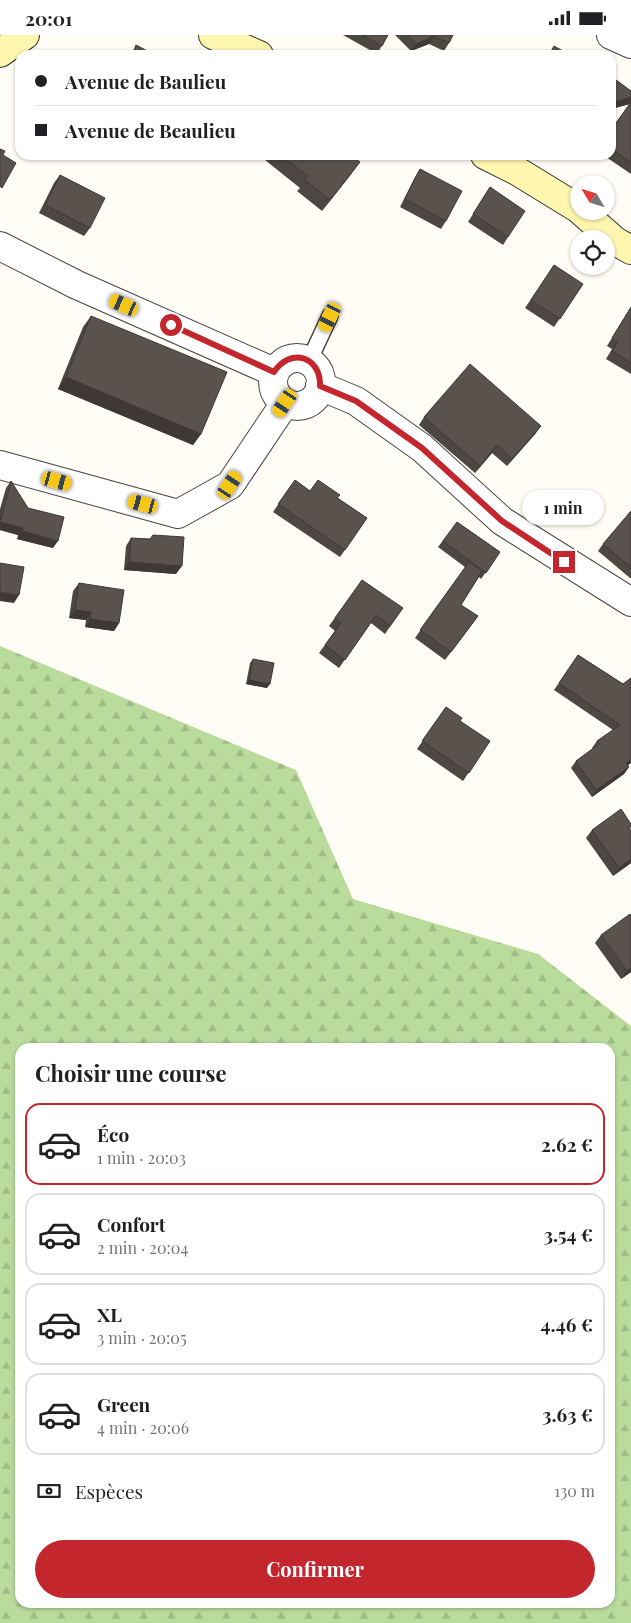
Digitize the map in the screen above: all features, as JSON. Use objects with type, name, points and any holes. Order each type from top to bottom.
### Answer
[{"type":"main road","points":[[0,53],[25,35]]},
{"type":"main road","points":[[213,35],[248,50]]},
{"type":"main road","points":[[495,160],[517,171],[570,204]]},
{"type":"main road","points":[[591,220],[615,241],[631,250]]},
{"type":"street","points":[[611,35],[631,44]]},
{"type":"street","points":[[0,246],[77,285],[274,372]]},
{"type":"street","points":[[292,358],[309,361],[318,370],[320,386],[311,401],[295,406],[285,403],[277,396],[273,388],[274,372],[284,361],[292,358]]},
{"type":"street","points":[[320,386],[356,401],[422,448],[502,521],[631,601]]},
{"type":"street","points":[[0,465],[178,514],[230,485],[285,403]]},
{"type":"lane","points":[[309,361],[330,317]]},
{"type":"green space","points":[[0,646],[296,770],[353,899],[538,954],[631,1026],[631,1623],[0,1623]]},
{"type":"building","points":[[362,35],[388,35],[382,46]]},
{"type":"building","points":[[408,35],[453,35],[449,43],[434,36],[416,44]]},
{"type":"building","points":[[136,45],[146,50],[134,50]]},
{"type":"building","points":[[554,46],[561,50],[552,50]]},
{"type":"building","points":[[616,80],[631,91],[631,97],[616,102]]},
{"type":"building","points":[[631,102],[631,162],[616,152],[616,123]]},
{"type":"building","points":[[0,149],[5,151],[3,155],[16,163],[2,188],[0,186]]},
{"type":"building","points":[[287,160],[357,160],[360,162],[330,200],[305,180],[308,176]]},
{"type":"building","points":[[420,169],[462,191],[446,221],[405,199]]},
{"type":"building","points":[[60,175],[105,198],[90,228],[45,205]]},
{"type":"building","points":[[490,187],[525,211],[508,237],[473,214]]},
{"type":"building","points":[[554,265],[583,284],[560,319],[531,300]]},
{"type":"building","points":[[631,307],[631,363],[612,351],[618,342],[612,338]]},
{"type":"building","points":[[91,316],[227,372],[201,434],[66,377]]},
{"type":"building","points":[[470,364],[541,426],[512,459],[497,445],[480,466],[424,417]]},
{"type":"building","points":[[295,480],[310,491],[318,480],[340,495],[337,498],[367,518],[345,550],[278,504]]},
{"type":"building","points":[[11,481],[28,508],[64,517],[58,541],[22,531],[23,528],[0,522]]},
{"type":"building","points":[[631,511],[631,567],[603,544]]},
{"type":"building","points":[[457,522],[500,552],[486,573],[443,541]]},
{"type":"building","points":[[153,535],[184,537],[182,566],[129,562],[131,538],[150,539]]},
{"type":"building","points":[[469,562],[482,571],[461,605],[478,616],[451,652],[420,630]]},
{"type":"building","points":[[0,563],[24,567],[19,595],[0,592]]},
{"type":"building","points":[[362,580],[403,608],[390,626],[376,615],[345,660],[325,645],[341,623],[335,618]]},
{"type":"building","points":[[79,583],[124,590],[119,623],[90,619],[91,612],[75,610]]},
{"type":"building","points":[[578,655],[623,684],[631,678],[631,760],[626,763],[629,767],[596,790],[576,761],[599,744],[597,741],[620,725],[559,683]]},
{"type":"building","points":[[253,659],[274,663],[270,684],[249,680]]},
{"type":"building","points":[[446,707],[462,718],[460,721],[490,741],[469,773],[422,741]]},
{"type":"building","points":[[621,809],[631,824],[629,828],[631,831],[631,859],[619,868],[592,830]]},
{"type":"building","points":[[630,914],[631,968],[627,971],[601,935]]},
{"type":"route","points":[[171,325],[274,372],[284,361],[292,358],[309,361],[318,370],[320,386],[356,401],[422,448],[502,521],[528,540],[564,562]]}]
